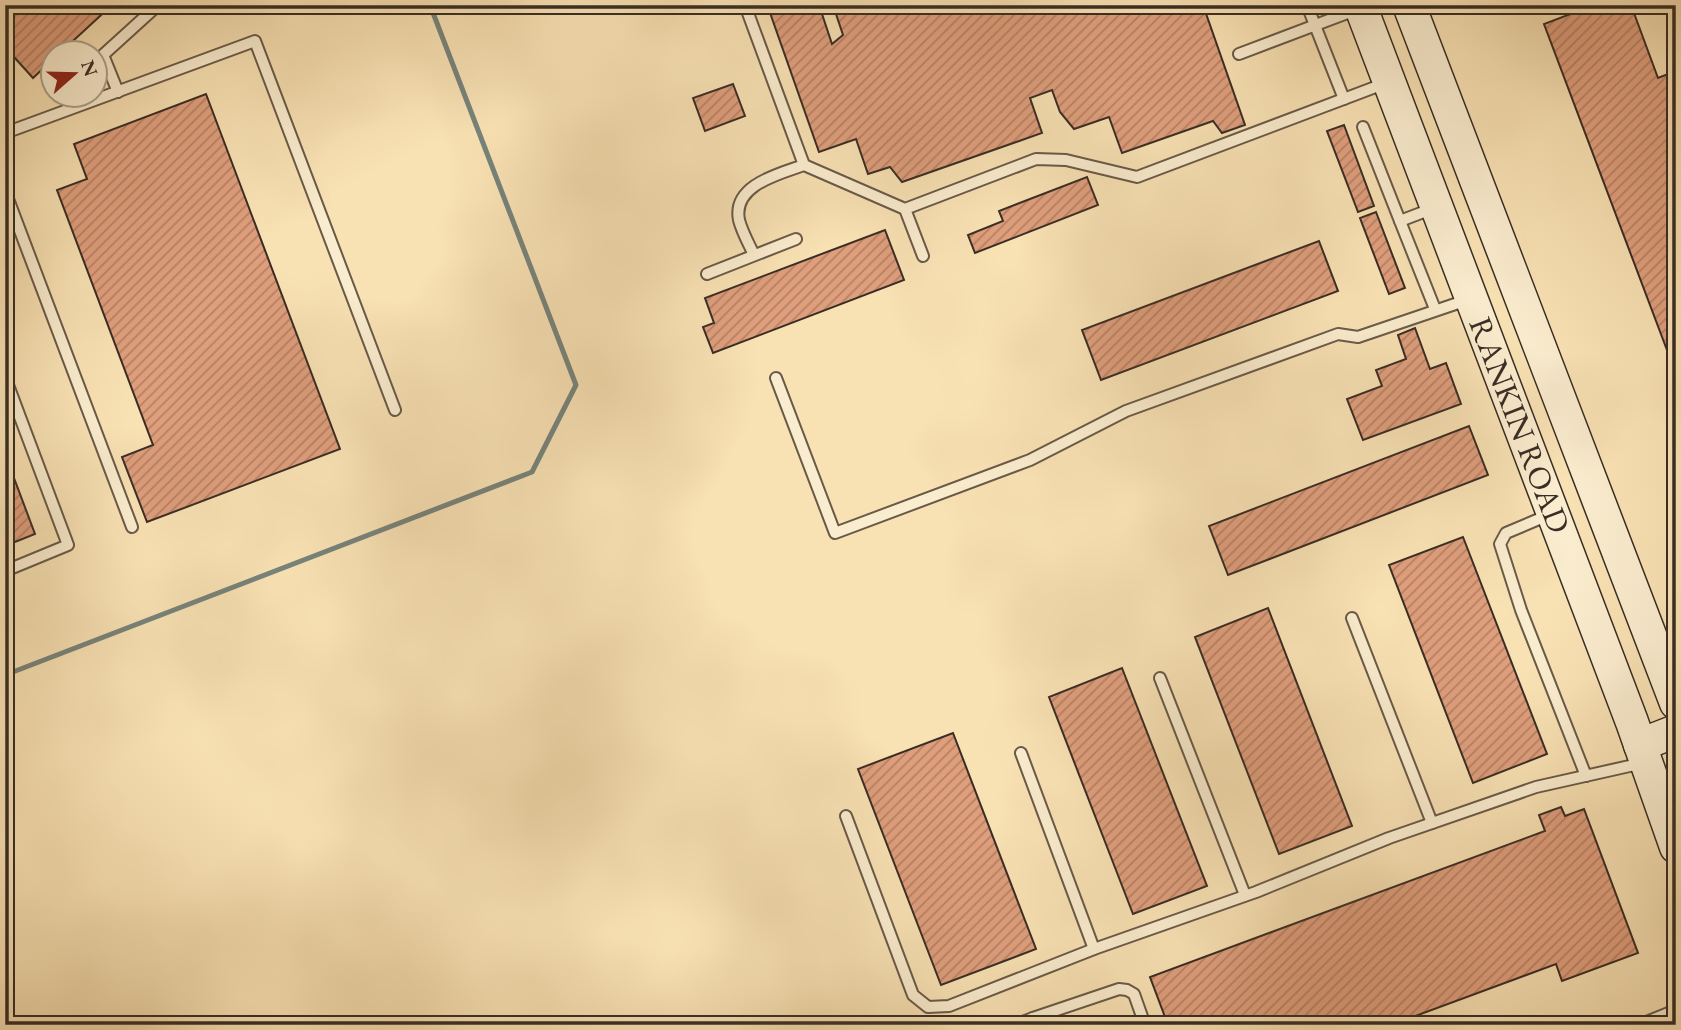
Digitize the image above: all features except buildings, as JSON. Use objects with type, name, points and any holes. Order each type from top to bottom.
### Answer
[{"type":"main road","name":"RANKIN ROAD","points":[[1409,5],[1676,703]]},
{"type":"main road","name":"RANKIN ROAD","points":[[1360,6],[1473,298],[1676,847]]},
{"type":"main road","points":[[1388,82],[1433,68]]},
{"type":"main road","points":[[1473,298],[1515,282]]},
{"type":"main road","points":[[1643,754],[1676,731]]},
{"type":"lane","points":[[118,92],[103,55],[158,5]]},
{"type":"lane","points":[[745,5],[804,165]]},
{"type":"lane","points":[[1307,5],[1344,99]]},
{"type":"lane","points":[[1239,54],[1360,6]]},
{"type":"lane","points":[[5,133],[256,41],[395,410]]},
{"type":"lane","points":[[754,256],[739,220],[739,205],[747,192],[760,182],[804,165],[905,209],[1036,159],[1066,160],[1138,177],[1388,82]]},
{"type":"lane","points":[[1363,127],[1435,309]]},
{"type":"lane","points":[[5,191],[132,527]]},
{"type":"lane","points":[[1400,221],[1437,207]]},
{"type":"lane","points":[[905,209],[923,256]]},
{"type":"lane","points":[[708,274],[796,239]]},
{"type":"lane","points":[[776,378],[835,533],[1030,460],[1126,411],[1338,334],[1358,337],[1473,298]]},
{"type":"lane","points":[[5,377],[68,545],[5,571]]},
{"type":"lane","points":[[1553,513],[1506,533],[1500,544],[1521,610],[1586,776]]},
{"type":"lane","points":[[1352,618],[1432,823]]},
{"type":"lane","points":[[1160,678],[1245,895]]},
{"type":"lane","points":[[1021,753],[1094,949]]},
{"type":"lane","points":[[846,816],[913,995],[928,1007],[948,1006],[1432,823],[1536,787],[1586,776],[1643,754]]},
{"type":"lane","points":[[1015,1025],[1034,1021],[1119,989],[1134,994],[1145,1025]]},
{"type":"lane","points":[[1639,1025],[1676,1010]]},
{"type":"waterway","points":[[5,675],[532,472],[576,385],[430,5]]}]
